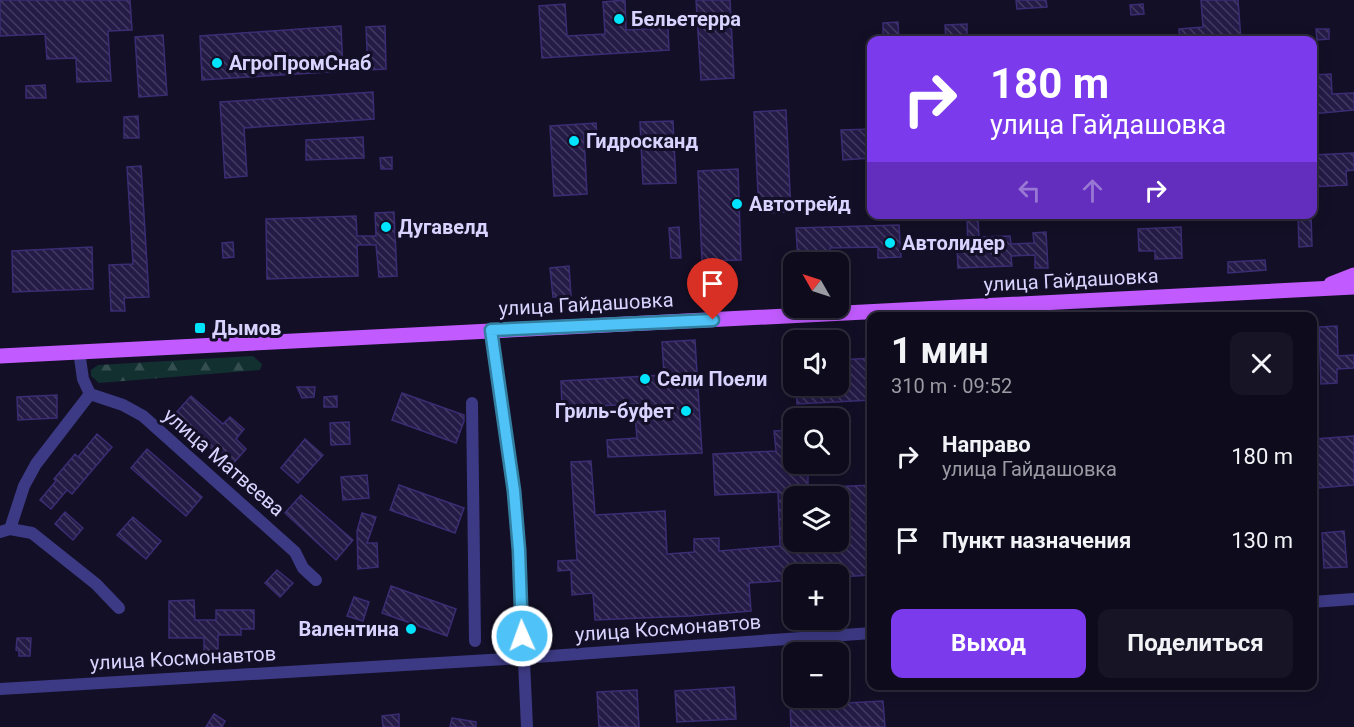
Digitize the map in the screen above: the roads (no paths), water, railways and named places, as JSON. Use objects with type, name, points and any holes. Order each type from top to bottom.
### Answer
[{"type":"main road","points":[[1317,290],[1354,275]]},
{"type":"main road","name":"улица Гайдашовка","points":[[0,356],[1354,287]]},
{"type":"main road","points":[[1317,290],[1354,298]]},
{"type":"street","points":[[491,330],[514,491],[527,727]]},
{"type":"street","points":[[79,351],[84,379],[90,394],[36,464],[5,530],[32,533],[96,584],[119,608]]},
{"type":"street","name":"улица Матвеева","points":[[90,394],[123,405],[143,416],[296,552],[303,568],[316,580]]},
{"type":"street","points":[[472,403],[475,641]]},
{"type":"street","points":[[1317,602],[1354,599]]},
{"type":"street","name":"улица Космонавтов","points":[[0,689],[522,658],[867,633]]},
{"type":"place","name":"Бельетерра","points":[[619,19]]},
{"type":"place","name":"АгроПромСнаб","points":[[217,63]]},
{"type":"place","name":"Гидросканд","points":[[574,141]]},
{"type":"place","name":"Автотрейд","points":[[737,204]]},
{"type":"place","name":"Дугавелд","points":[[386,227]]},
{"type":"place","name":"Автолидер","points":[[890,243]]},
{"type":"place","name":"Дымов","points":[[200,328]]},
{"type":"place","name":"Сели Поели","points":[[645,379]]},
{"type":"place","name":"Гриль-буфет","points":[[686,411]]},
{"type":"place","name":"Валентина","points":[[411,629]]}]
